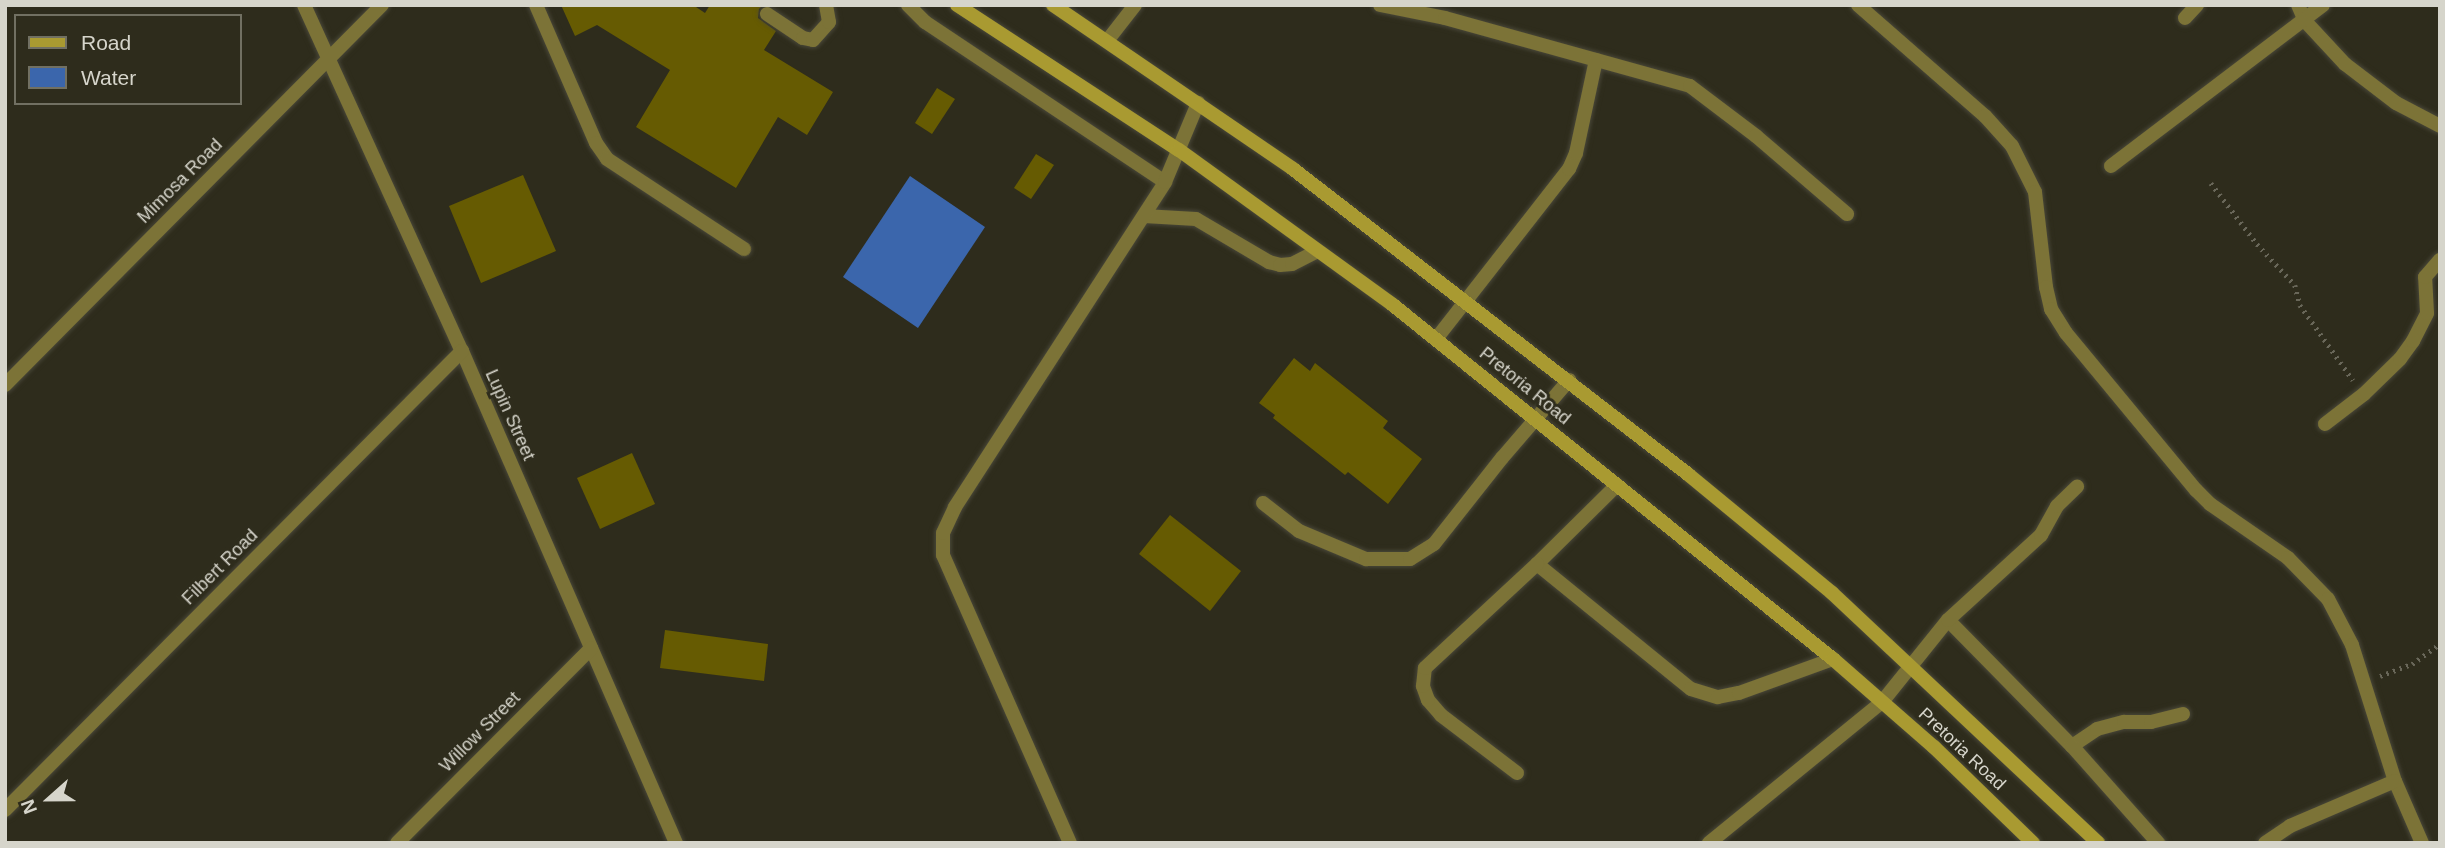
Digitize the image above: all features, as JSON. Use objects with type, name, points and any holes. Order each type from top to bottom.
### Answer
[{"type":"main road","name":"Pretoria Road","points":[[957,5],[1179,150],[1436,340],[1833,659],[2033,843]]},
{"type":"main road","name":"Pretoria Road","points":[[1053,5],[1293,169],[1569,380],[1832,593],[2098,843]]},
{"type":"street","name":"Lupin Street","points":[[304,5],[462,351],[676,843]]},
{"type":"street","name":"Mimosa Road","points":[[5,385],[382,5]]},
{"type":"street","points":[[536,5],[596,144],[607,159],[744,249]]},
{"type":"street","points":[[767,15],[803,38],[813,40],[829,22],[826,5]]},
{"type":"street","points":[[908,5],[925,22],[1164,182]]},
{"type":"street","points":[[1107,41],[1135,5]]},
{"type":"street","points":[[1380,5],[1445,18],[1690,86],[1756,135],[1847,214]]},
{"type":"street","points":[[1857,5],[2000,130],[2025,168],[2035,192],[2046,287],[2052,309],[2066,333],[2196,490],[2210,504],[2288,558],[2318,586],[2343,624],[2395,780],[2422,843]]},
{"type":"street","points":[[2185,18],[2197,5]]},
{"type":"street","points":[[2298,5],[2305,21],[2345,64],[2396,103],[2440,126]]},
{"type":"street","points":[[2111,166],[2323,5]]},
{"type":"street","points":[[1436,340],[1569,169],[1576,153],[1596,60]]},
{"type":"street","points":[[1070,843],[943,555],[941,542],[955,507],[1164,182],[1198,103]]},
{"type":"street","points":[[1144,216],[1196,219],[1269,262],[1280,265],[1292,264],[1316,252]]},
{"type":"street","points":[[2325,424],[2364,394],[2400,359],[2413,341],[2427,313],[2425,277],[2440,260]]},
{"type":"street","name":"Filbert Road","points":[[5,810],[462,351]]},
{"type":"street","points":[[1263,503],[1299,531],[1366,559],[1409,559],[1434,544],[1502,458],[1569,380]]},
{"type":"street","points":[[1517,774],[1441,715],[1428,700],[1423,686],[1425,668],[1617,485]]},
{"type":"street","points":[[1709,843],[1882,702],[1948,620],[2034,543],[2057,506],[2077,487]]},
{"type":"street","points":[[1537,564],[1691,689],[1718,697],[1739,693],[1833,659]]},
{"type":"street","points":[[1948,620],[2072,746],[2155,842]]},
{"type":"street","name":"Willow Street","points":[[397,843],[591,648]]},
{"type":"street","points":[[2072,746],[2097,729],[2124,722],[2151,722],[2183,714]]},
{"type":"street","points":[[2265,843],[2290,826],[2395,780]]},
{"type":"path","points":[[2211,183],[2257,244],[2295,285],[2300,304],[2364,394]]},
{"type":"path","points":[[2364,684],[2412,664],[2440,645]]},
{"type":"water","points":[[910,176],[985,227],[918,328],[843,277]]},
{"type":"building","points":[[561,5],[693,5],[705,13],[710,5],[763,5],[759,9],[758,18],[776,31],[764,50],[833,92],[807,135],[778,117],[736,188],[636,127],[670,70],[597,25],[575,36]]},
{"type":"building","points":[[937,88],[955,99],[932,134],[915,123]]},
{"type":"building","points":[[1036,154],[1054,165],[1031,199],[1014,188]]},
{"type":"building","points":[[523,175],[556,251],[481,283],[449,206]]},
{"type":"building","points":[[1294,358],[1310,371],[1315,363],[1388,421],[1383,428],[1422,459],[1388,504],[1348,472],[1345,475],[1273,418],[1275,415],[1259,403]]},
{"type":"building","points":[[632,453],[655,504],[600,529],[577,478]]},
{"type":"building","points":[[1170,515],[1241,571],[1210,611],[1139,554]]},
{"type":"building","points":[[665,630],[768,644],[764,681],[660,668]]}]
